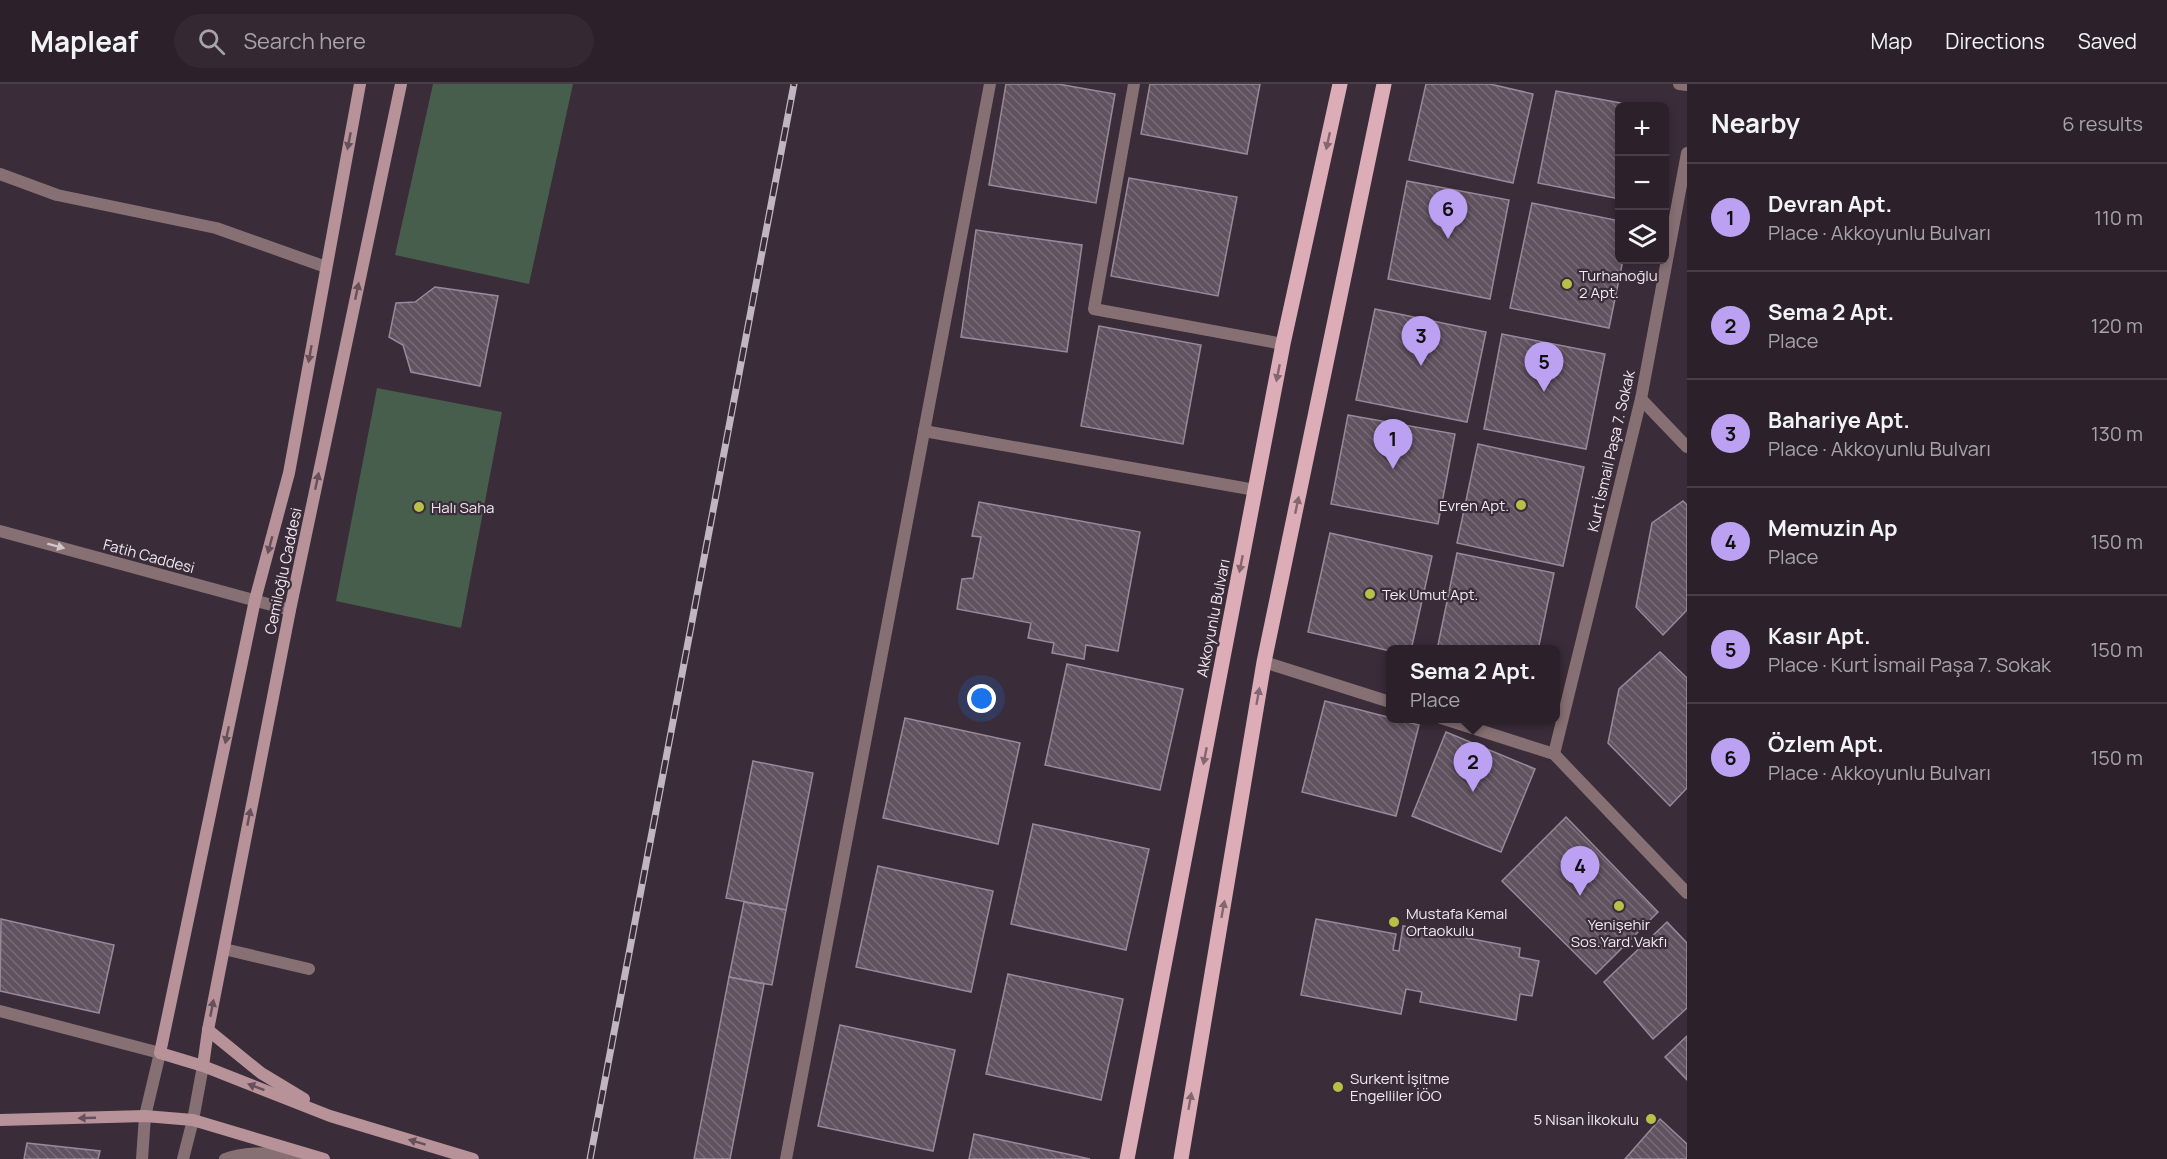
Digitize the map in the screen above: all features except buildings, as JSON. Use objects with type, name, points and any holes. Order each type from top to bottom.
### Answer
[{"type":"main road","name":"Cemiloğlu Caddesi","points":[[160,1053],[255,600],[289,473],[360,84]]},
{"type":"main road","name":"Cemiloğlu Caddesi","points":[[203,1066],[208,1030],[290,610],[401,84]]},
{"type":"main road","name":"Akkoyunlu Bulvarı","points":[[1127,1159],[1283,344],[1340,84]]},
{"type":"main road","points":[[1181,1159],[1264,662],[1384,84]]},
{"type":"main road","points":[[208,1030],[261,1073],[330,1116]]},
{"type":"main road","points":[[160,1053],[203,1066],[330,1116],[473,1159]]},
{"type":"main road","points":[[0,1120],[146,1116],[193,1120],[324,1159]]},
{"type":"street","points":[[786,1159],[990,84]]},
{"type":"street","points":[[1134,84],[1094,309],[1283,344]]},
{"type":"street","points":[[1679,84],[1687,86]]},
{"type":"street","name":"Kurt İsmail Paşa 7. Sokak","points":[[1554,754],[1641,399],[1687,153]]},
{"type":"street","points":[[0,174],[57,195],[216,228],[326,267]]},
{"type":"street","points":[[1641,399],[1687,447]]},
{"type":"street","points":[[924,431],[1256,490]]},
{"type":"street","name":"Fatih Caddesi","points":[[0,531],[290,610]]},
{"type":"street","points":[[1264,662],[1386,701]]},
{"type":"street","points":[[1457,723],[1554,754],[1687,893]]},
{"type":"street","points":[[224,949],[309,969]]},
{"type":"street","points":[[0,1011],[160,1053],[146,1116],[142,1159]]},
{"type":"street","points":[[183,1159],[203,1066]]},
{"type":"street","points":[[225,1159],[232,1156],[255,1154],[310,1154]]},
{"type":"green space","points":[[433,84],[573,84],[529,284],[395,255]]},
{"type":"green space","name":"Halı Saha","points":[[377,388],[502,412],[461,628],[336,601]]},
{"type":"railway","points":[[590,1159],[794,84]]},
{"type":"place","name":"Özlem Apt.","points":[[1448,239]]},
{"type":"place","name":"Turhanoğlu 2 Apt.","points":[[1567,284]]},
{"type":"place","name":"Bahariye Apt.","points":[[1421,366]]},
{"type":"place","name":"Kasır Apt.","points":[[1544,392]]},
{"type":"place","name":"Devran Apt.","points":[[1393,469]]},
{"type":"place","name":"Evren Apt.","points":[[1521,505]]},
{"type":"place","name":"Halı Saha","points":[[419,507]]},
{"type":"place","name":"Tek Umut Apt.","points":[[1370,594]]},
{"type":"place","name":"Sema 2 Apt.","points":[[1473,792]]},
{"type":"place","name":"Memuzin Ap","points":[[1580,896]]},
{"type":"place","name":"Yenişehir Sos.Yard.Vakfı","points":[[1619,906]]},
{"type":"place","name":"Mustafa Kemal Ortaokulu","points":[[1394,922]]},
{"type":"place","name":"Surkent İşitme Engelliler İÖO","points":[[1338,1087]]},
{"type":"place","name":"5 Nisan İlkokulu","points":[[1651,1119]]}]
